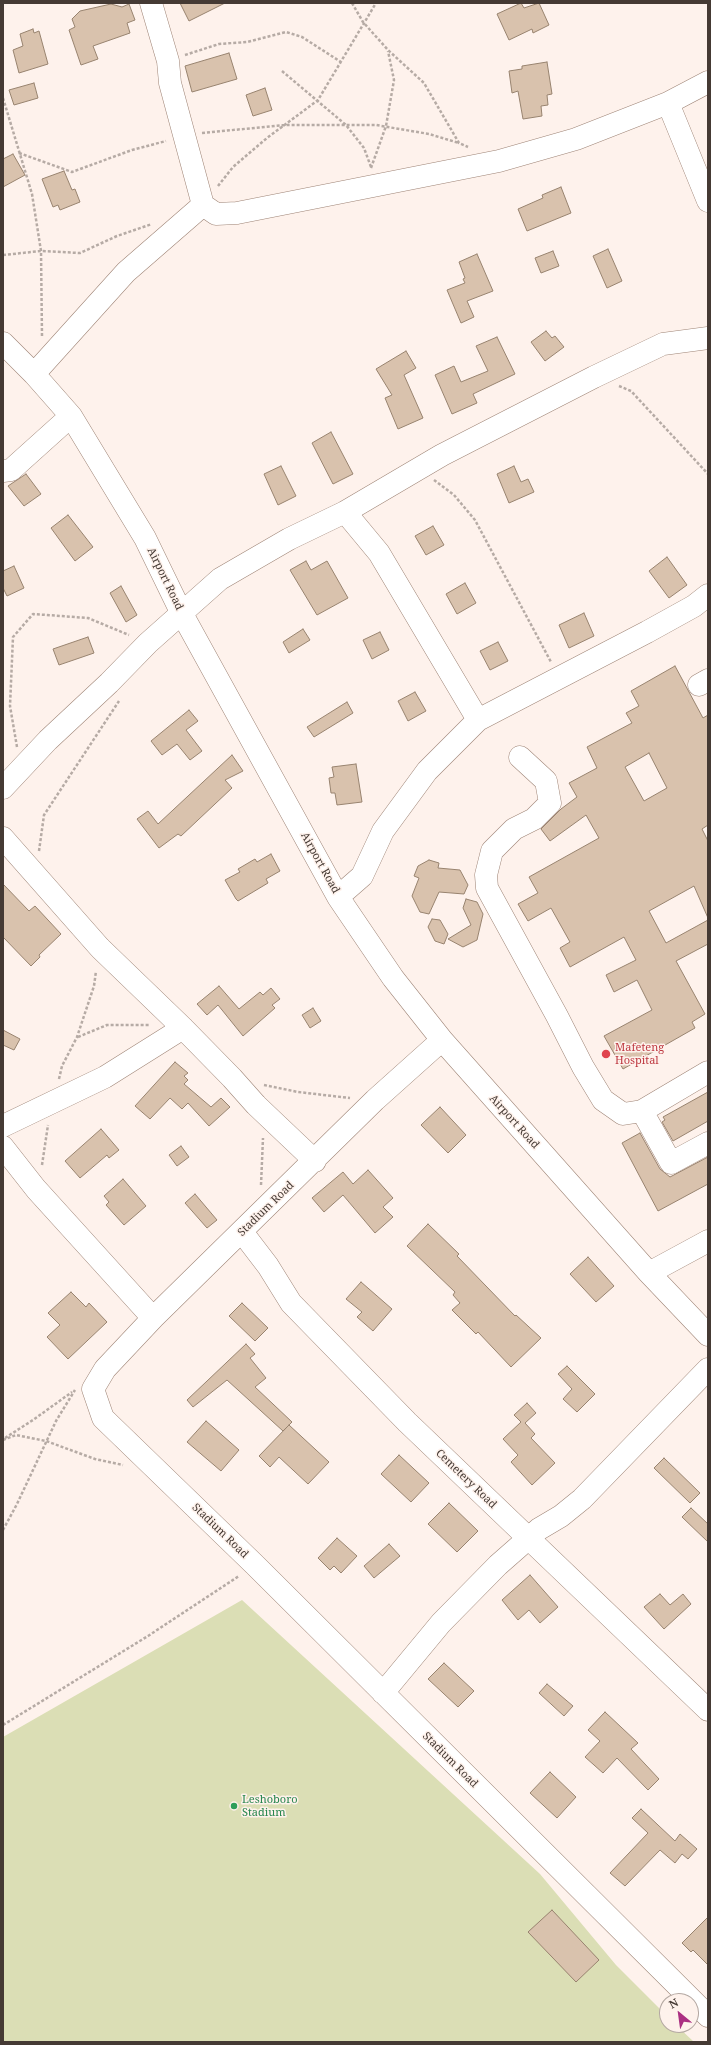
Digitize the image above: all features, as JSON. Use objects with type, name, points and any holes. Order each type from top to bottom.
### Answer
[{"type":"street","points":[[151,3],[168,61],[170,83],[203,205],[216,214],[237,213],[370,177],[499,161],[576,139],[668,103],[708,82]]},
{"type":"street","points":[[668,103],[708,201]]},
{"type":"street","points":[[34,374],[126,272],[203,205]]},
{"type":"street","points":[[3,788],[20,769],[148,643],[181,612],[220,579],[289,540],[345,512],[421,467],[594,377],[663,344],[708,338]]},
{"type":"street","name":"Airport Road","points":[[3,343],[34,374],[71,416],[145,538],[181,612],[338,897],[393,978],[442,1040],[649,1273],[708,1335]]},
{"type":"street","points":[[3,471],[11,470],[71,416]]},
{"type":"street","points":[[345,512],[379,553],[478,720]]},
{"type":"street","points":[[338,897],[362,876],[383,831],[427,771],[478,720],[694,606],[708,595]]},
{"type":"street","points":[[520,757],[546,781],[550,803],[534,819],[514,829],[492,851],[486,875],[487,888],[583,1067],[603,1100],[623,1114],[642,1111],[708,1072]]},
{"type":"street","points":[[3,838],[100,948],[232,1078],[256,1105],[315,1160]]},
{"type":"street","points":[[3,1126],[52,1101],[105,1077],[181,1027]]},
{"type":"street","name":"Stadium Road","points":[[442,1040],[375,1100],[153,1318],[83,1390],[103,1418],[255,1565],[708,2016]]},
{"type":"street","points":[[642,1111],[671,1163],[708,1143]]},
{"type":"street","points":[[3,1147],[36,1189],[153,1318]]},
{"type":"street","name":"Cemetery Road","points":[[242,1232],[268,1266],[291,1303],[407,1422],[708,1710]]},
{"type":"street","points":[[649,1273],[708,1241]]},
{"type":"street","points":[[383,1693],[441,1623],[498,1565],[527,1538],[582,1499],[708,1369]]},
{"type":"path","points":[[352,3],[363,22],[388,50],[424,83],[459,143]]},
{"type":"path","points":[[203,205],[233,167],[318,100],[363,22],[376,3]]},
{"type":"path","points":[[168,61],[219,44],[247,42],[286,32],[302,37],[341,62]]},
{"type":"path","points":[[370,177],[386,126],[394,80],[388,50]]},
{"type":"path","points":[[282,71],[346,124],[364,148],[370,177]]},
{"type":"path","points":[[3,98],[32,194],[41,252],[42,341],[50,357]]},
{"type":"path","points":[[19,153],[72,172],[132,150],[185,135],[285,125],[346,124],[386,126],[429,134],[471,148]]},
{"type":"path","points":[[3,255],[41,252],[80,253],[117,236],[152,223]]},
{"type":"path","points":[[594,377],[631,391],[708,474]]},
{"type":"path","points":[[421,467],[437,483],[454,494],[475,520],[550,660],[562,677]]},
{"type":"path","points":[[20,769],[10,706],[13,636],[33,614],[88,618],[148,643]]},
{"type":"path","points":[[36,875],[44,815],[78,762],[114,711],[121,698]]},
{"type":"path","points":[[36,1189],[40,1180],[52,1101],[62,1066],[77,1037],[94,986],[100,948]]},
{"type":"path","points":[[77,1037],[107,1025],[181,1027]]},
{"type":"path","points":[[262,1084],[298,1092],[375,1100]]},
{"type":"path","points":[[263,1137],[260,1198],[266,1208]]},
{"type":"path","points":[[3,1440],[83,1390]]},
{"type":"path","points":[[3,1530],[17,1504],[46,1441],[83,1390]]},
{"type":"path","points":[[3,1440],[16,1435],[46,1441],[95,1459],[131,1466]]},
{"type":"path","points":[[3,1725],[148,1636],[255,1565]]},
{"type":"green space","name":"Leshoboro Stadium","points":[[242,1600],[540,1874],[616,1965],[659,2008],[659,2033],[684,2033],[694,2042],[3,2042],[3,1737]]},
{"type":"building","points":[[180,3],[225,3],[189,21]]},
{"type":"building","points":[[521,3],[524,8],[539,3],[549,25],[533,33],[532,29],[509,40],[497,14]]},
{"type":"building","points":[[111,4],[122,7],[129,4],[135,20],[127,23],[130,33],[93,46],[98,59],[81,65],[69,30],[75,27],[72,19],[80,11]]},
{"type":"building","points":[[33,29],[34,33],[39,31],[48,64],[19,73],[13,50],[23,46],[20,34]]},
{"type":"building","points":[[229,53],[237,79],[192,92],[185,66]]},
{"type":"building","points":[[547,62],[552,94],[547,95],[548,105],[541,106],[542,116],[523,119],[518,91],[512,93],[509,71],[522,69],[522,66]]},
{"type":"building","points":[[34,83],[38,98],[14,105],[9,90]]},
{"type":"building","points":[[265,88],[272,110],[253,116],[246,95]]},
{"type":"building","points":[[13,154],[25,175],[3,187],[3,159]]},
{"type":"building","points":[[64,171],[72,190],[75,189],[80,202],[60,210],[58,205],[53,207],[42,179]]},
{"type":"building","points":[[561,187],[571,213],[527,231],[518,209],[543,198],[542,195]]},
{"type":"building","points":[[608,249],[622,281],[607,288],[593,256]]},
{"type":"building","points":[[553,251],[559,266],[541,273],[535,258]]},
{"type":"building","points":[[477,254],[493,291],[467,301],[474,317],[461,323],[447,290],[465,283],[463,279],[465,278],[459,262]]},
{"type":"building","points":[[546,331],[552,338],[555,336],[564,347],[545,361],[531,342]]},
{"type":"building","points":[[497,337],[515,374],[473,394],[477,403],[452,414],[435,375],[454,366],[461,382],[488,371],[476,346]]},
{"type":"building","points":[[406,351],[416,368],[404,375],[423,418],[398,429],[385,398],[392,395],[376,369]]},
{"type":"building","points":[[331,432],[353,474],[333,484],[312,443]]},
{"type":"building","points":[[281,466],[296,496],[278,505],[264,474]]},
{"type":"building","points":[[514,466],[521,482],[528,479],[534,492],[509,503],[497,474]]},
{"type":"building","points":[[26,474],[41,494],[24,506],[8,486]]},
{"type":"building","points":[[68,515],[93,547],[75,561],[51,528]]},
{"type":"building","points":[[433,526],[444,545],[426,555],[415,536]]},
{"type":"building","points":[[667,557],[687,585],[669,598],[649,571]]},
{"type":"building","points":[[306,561],[311,570],[327,561],[348,598],[317,615],[290,570]]},
{"type":"building","points":[[14,566],[24,588],[7,596],[3,588],[3,571]]},
{"type":"building","points":[[465,583],[476,603],[457,614],[446,594]]},
{"type":"building","points":[[121,586],[137,615],[126,622],[110,593]]},
{"type":"building","points":[[584,613],[594,636],[569,648],[559,625]]},
{"type":"building","points":[[303,629],[310,640],[289,653],[283,642]]},
{"type":"building","points":[[380,632],[389,650],[372,659],[363,640]]},
{"type":"building","points":[[88,637],[94,653],[59,665],[53,649]]},
{"type":"building","points":[[498,642],[508,661],[490,670],[480,651]]},
{"type":"building","points":[[675,666],[703,718],[708,715],[708,825],[702,829],[708,841],[708,918],[694,886],[649,911],[666,943],[708,920],[708,944],[676,961],[705,1014],[692,1022],[695,1028],[623,1069],[604,1036],[652,1010],[637,980],[614,992],[606,975],[636,960],[624,937],[570,967],[560,948],[570,942],[551,908],[528,921],[518,904],[538,893],[529,877],[599,838],[586,815],[550,841],[541,829],[561,809],[577,797],[569,783],[597,768],[587,747],[632,723],[626,713],[639,706],[631,691]],"holes":[[[649,753],[667,788],[644,801],[625,767]]]},
{"type":"building","points":[[415,692],[426,711],[408,721],[398,701]]},
{"type":"building","points":[[347,702],[353,713],[314,737],[307,727]]},
{"type":"building","points":[[189,710],[198,721],[186,730],[202,751],[190,760],[177,744],[162,755],[151,741]]},
{"type":"building","points":[[232,755],[243,771],[225,780],[232,788],[181,836],[178,834],[159,848],[137,819],[148,811],[158,824]]},
{"type":"building","points":[[356,764],[362,802],[337,805],[335,793],[331,793],[329,778],[334,777],[332,767]]},
{"type":"building","points":[[271,854],[280,871],[266,879],[268,883],[238,901],[225,880],[240,872],[238,869],[255,859],[257,862]]},
{"type":"building","points":[[429,860],[439,863],[438,868],[460,870],[468,885],[464,894],[439,892],[429,914],[420,912],[412,896],[419,878],[414,876],[418,866]]},
{"type":"building","points":[[3,884],[29,911],[35,906],[61,934],[39,955],[40,957],[31,966],[3,937]]},
{"type":"building","points":[[466,899],[477,902],[483,914],[477,940],[463,947],[448,939],[471,925],[463,908]]},
{"type":"building","points":[[432,919],[440,920],[448,934],[444,944],[435,941],[428,927]]},
{"type":"building","points":[[219,986],[239,1009],[260,992],[263,995],[271,988],[280,999],[272,1005],[275,1008],[243,1036],[218,1005],[207,1015],[197,1004]]},
{"type":"building","points":[[313,1008],[321,1021],[310,1028],[302,1015]]},
{"type":"building","points":[[3,1030],[20,1039],[14,1050],[3,1045]]},
{"type":"building","points":[[175,1062],[188,1073],[184,1076],[188,1080],[184,1084],[211,1107],[221,1098],[230,1107],[209,1126],[188,1103],[182,1109],[170,1098],[150,1119],[135,1106]]},
{"type":"building","points":[[708,1092],[708,1121],[673,1141],[662,1122],[665,1120],[663,1117]]},
{"type":"building","points":[[440,1107],[466,1135],[448,1153],[421,1125]]},
{"type":"building","points":[[101,1129],[119,1150],[109,1158],[107,1155],[80,1178],[65,1161]]},
{"type":"building","points":[[640,1133],[660,1169],[670,1177],[708,1157],[708,1184],[658,1211],[622,1143]]},
{"type":"building","points":[[181,1146],[189,1157],[177,1166],[169,1155]]},
{"type":"building","points":[[368,1170],[393,1198],[383,1207],[393,1217],[375,1233],[343,1195],[324,1212],[312,1198],[343,1172],[353,1184]]},
{"type":"building","points":[[123,1179],[146,1206],[124,1225],[106,1205],[109,1202],[104,1196]]},
{"type":"building","points":[[195,1194],[217,1220],[207,1228],[185,1203]]},
{"type":"building","points":[[428,1224],[459,1254],[457,1256],[515,1316],[516,1315],[541,1338],[511,1367],[478,1332],[476,1334],[452,1310],[460,1303],[453,1295],[455,1292],[407,1246]]},
{"type":"building","points":[[588,1257],[614,1286],[596,1302],[570,1274]]},
{"type":"building","points":[[361,1282],[392,1309],[373,1331],[357,1317],[362,1312],[346,1299]]},
{"type":"building","points":[[71,1292],[86,1307],[89,1303],[107,1322],[68,1359],[47,1337],[60,1325],[48,1313]]},
{"type":"building","points":[[242,1303],[268,1328],[255,1341],[229,1316]]},
{"type":"building","points":[[246,1344],[255,1354],[250,1358],[266,1378],[255,1387],[292,1422],[283,1431],[227,1380],[193,1407],[187,1400]]},
{"type":"building","points":[[567,1366],[595,1394],[577,1412],[563,1399],[572,1389],[558,1374]]},
{"type":"building","points":[[527,1403],[536,1413],[525,1423],[535,1434],[531,1438],[555,1463],[532,1485],[511,1462],[518,1455],[503,1439],[521,1422],[514,1415]]},
{"type":"building","points":[[206,1421],[239,1450],[221,1471],[187,1442]]},
{"type":"building","points":[[289,1425],[329,1462],[308,1484],[279,1457],[270,1467],[259,1456]]},
{"type":"building","points":[[399,1455],[429,1483],[411,1502],[381,1474]]},
{"type":"building","points":[[664,1458],[700,1493],[690,1503],[654,1468]]},
{"type":"building","points":[[449,1503],[478,1531],[457,1552],[428,1524]]},
{"type":"building","points":[[691,1508],[708,1524],[708,1542],[682,1517]]},
{"type":"building","points":[[337,1538],[357,1556],[341,1573],[334,1566],[330,1570],[318,1558]]},
{"type":"building","points":[[389,1544],[400,1556],[374,1578],[364,1566]]},
{"type":"building","points":[[530,1575],[558,1607],[540,1623],[529,1610],[518,1620],[502,1600]]},
{"type":"building","points":[[660,1594],[670,1605],[683,1594],[691,1604],[664,1629],[644,1607]]},
{"type":"building","points":[[444,1663],[474,1691],[458,1707],[428,1679]]},
{"type":"building","points":[[547,1684],[573,1706],[564,1716],[539,1693]]},
{"type":"building","points":[[605,1712],[638,1743],[631,1749],[659,1779],[648,1790],[617,1758],[603,1773],[585,1757],[600,1741],[588,1730]]},
{"type":"building","points":[[550,1772],[576,1797],[557,1818],[530,1793]]},
{"type":"building","points":[[641,1809],[675,1841],[680,1834],[697,1849],[688,1859],[682,1854],[675,1863],[660,1850],[625,1886],[610,1873],[648,1833],[632,1818]]},
{"type":"building","points":[[552,1910],[599,1960],[576,1982],[528,1932]]},
{"type":"building","points":[[708,1917],[708,1965],[693,1950],[691,1952],[682,1943]]},
{"type":"place","name":"Mafeteng Hospital","points":[[606,1054]]},
{"type":"place","name":"Leshoboro Stadium","points":[[234,1806]]}]
